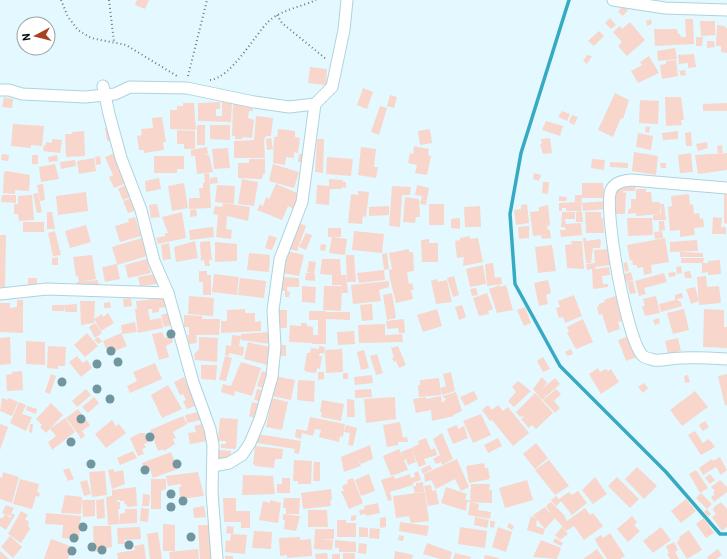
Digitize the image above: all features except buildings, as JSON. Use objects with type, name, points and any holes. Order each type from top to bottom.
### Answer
[{"type":"street","points":[[213,466],[229,462],[242,455],[250,443],[264,405],[272,377],[275,347],[272,310],[280,258],[302,202],[315,104],[332,87],[344,30],[347,0]]},
{"type":"street","points":[[613,0],[665,8],[727,10]]},
{"type":"street","points":[[0,90],[10,90],[22,94],[85,98],[104,90],[115,94],[130,87],[187,88],[254,102],[288,107],[315,104]]},
{"type":"street","points":[[104,90],[121,158],[141,210],[154,261],[168,293],[193,382],[210,429],[213,445],[212,492],[217,559]]},
{"type":"street","points":[[727,188],[631,180],[619,182],[612,189],[608,201],[613,248],[625,307],[636,346],[643,356],[655,360],[705,357],[727,359]]},
{"type":"street","points":[[0,294],[47,290],[168,293]]},
{"type":"path","points":[[61,0],[68,17],[78,30],[91,38],[126,45],[163,69],[182,78]]},
{"type":"path","points":[[109,0],[114,42]]},
{"type":"path","points":[[188,80],[207,0]]},
{"type":"path","points":[[206,80],[213,80],[235,64],[269,21],[277,15],[316,0]]},
{"type":"path","points":[[277,15],[282,23],[336,68]]},
{"type":"waterway","points":[[569,0],[521,153],[510,214],[515,284],[560,366],[666,472],[720,534],[727,534]]}]
